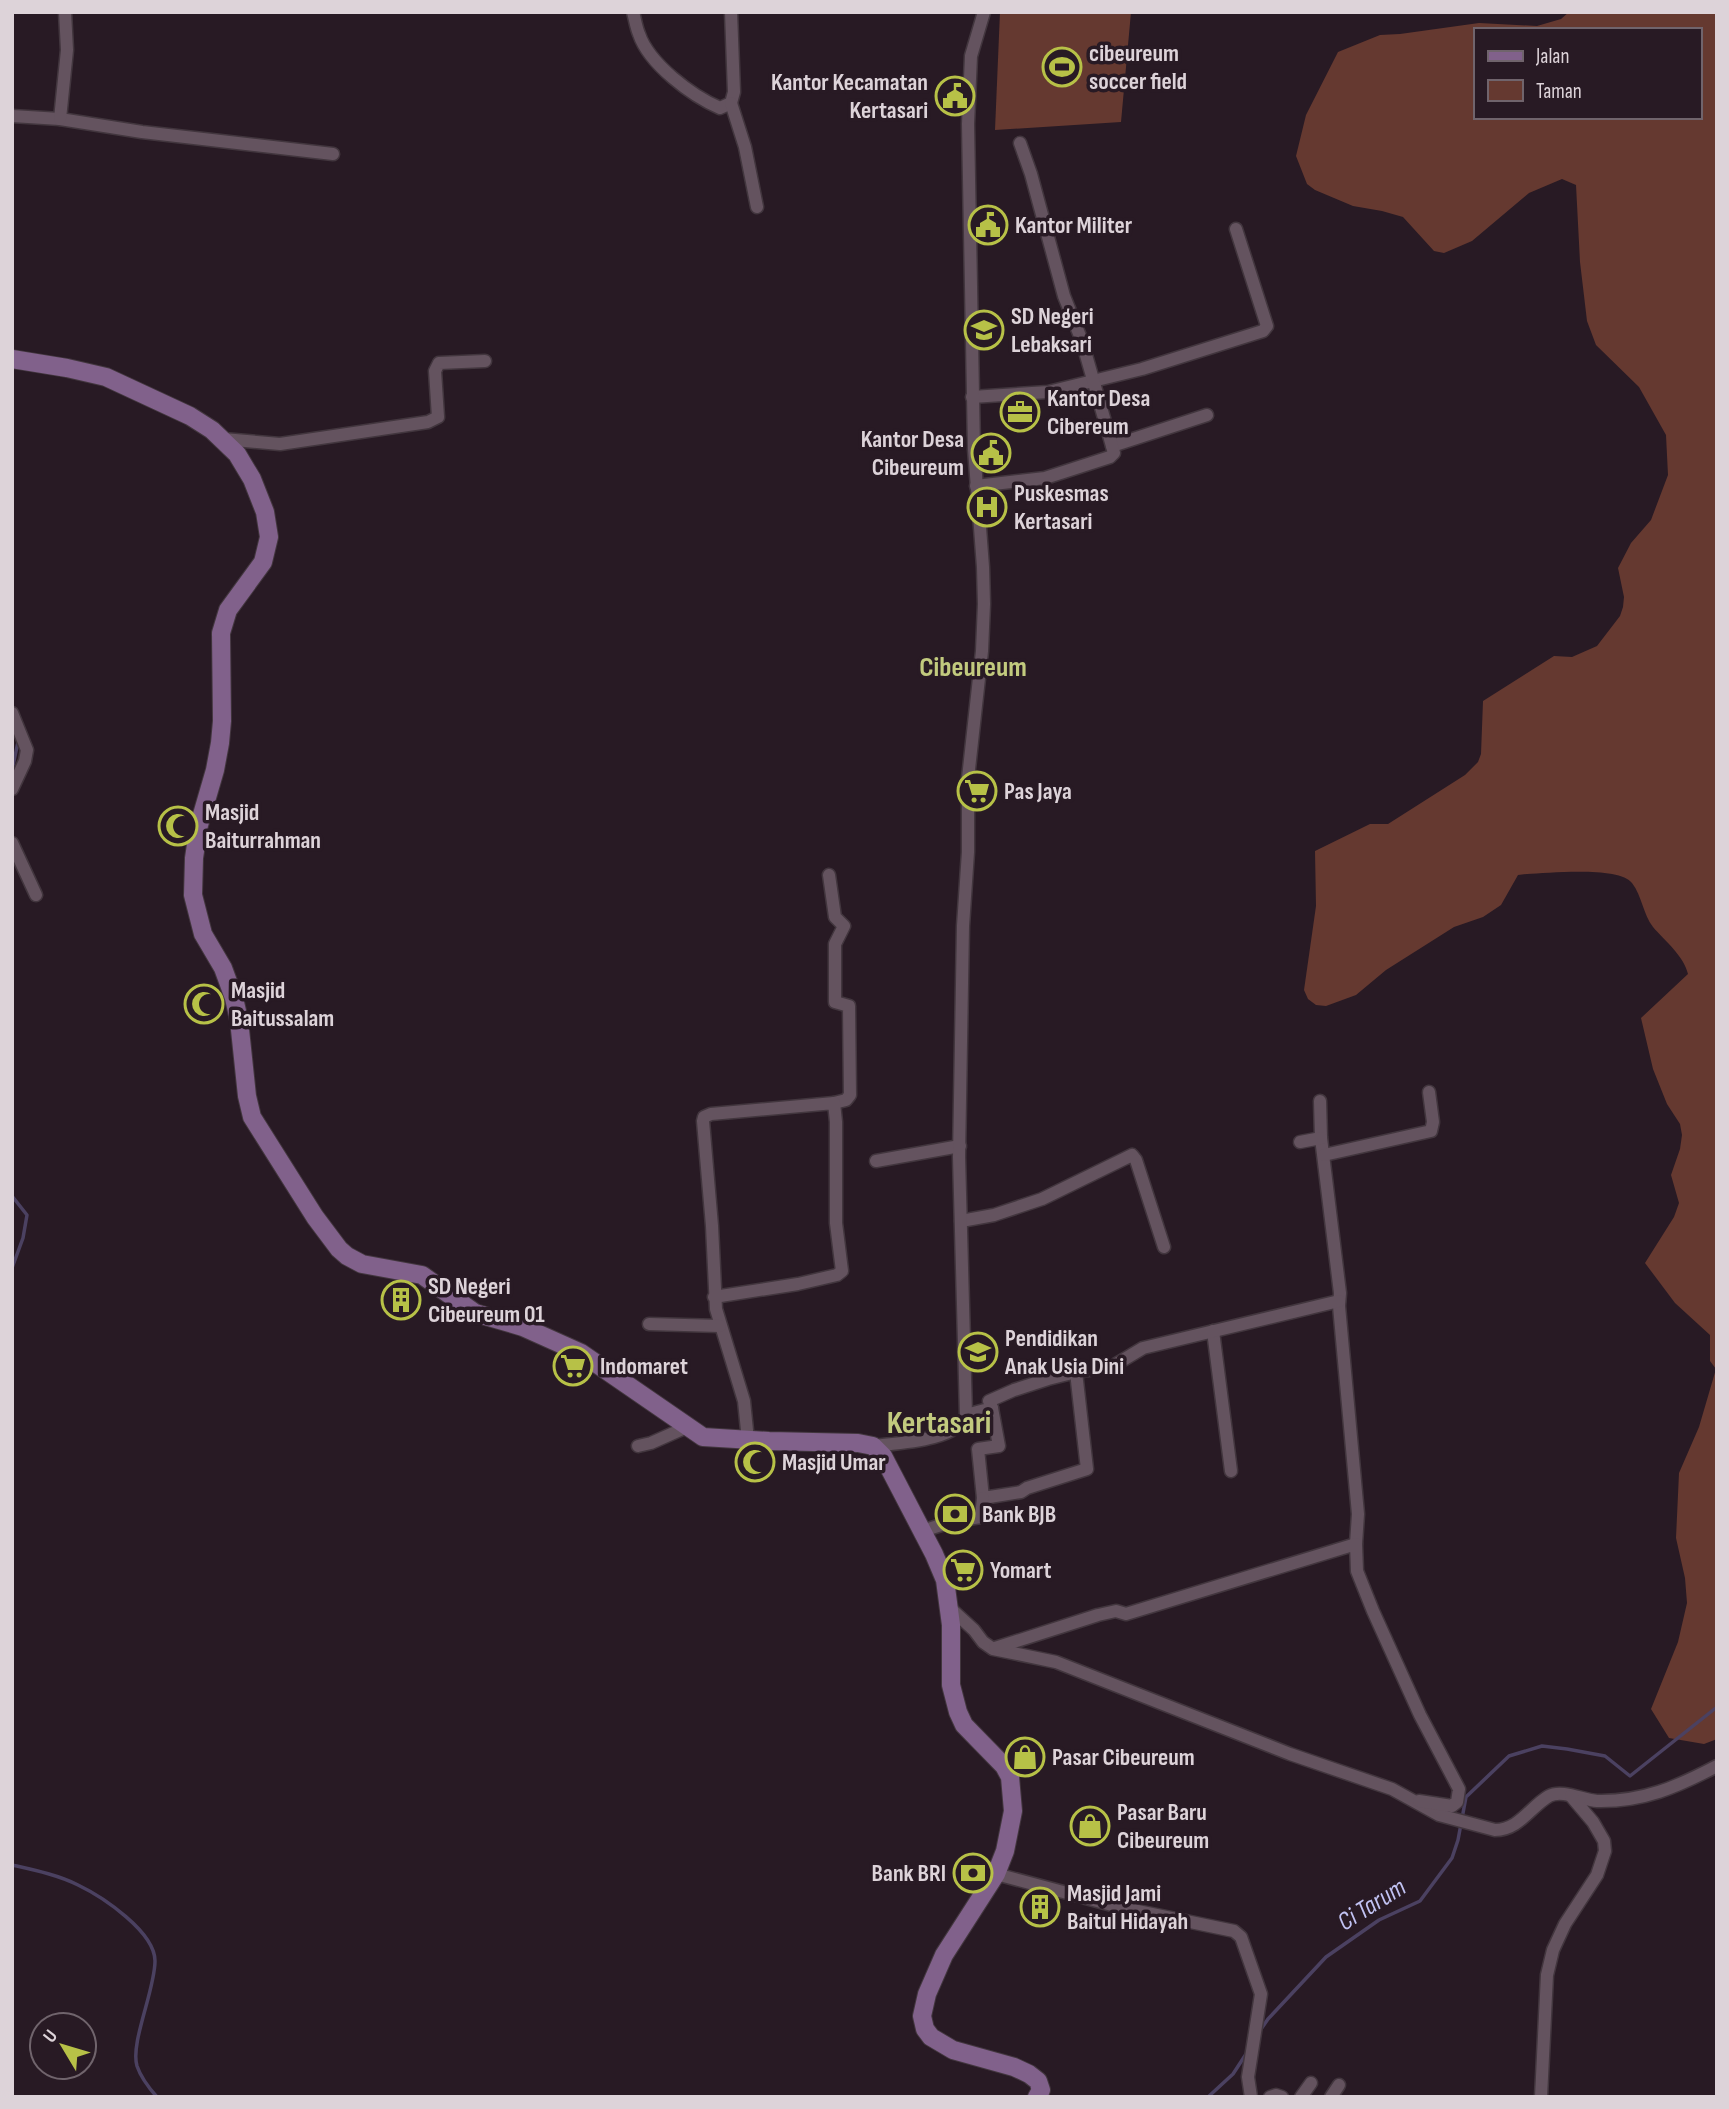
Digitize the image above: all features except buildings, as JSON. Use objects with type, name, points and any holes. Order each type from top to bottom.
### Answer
[{"type":"main road","points":[[12,359],[106,377],[190,416],[223,439],[237,454],[265,512],[269,537],[263,562],[228,610],[220,633],[220,743],[199,825],[192,878],[199,921],[223,968],[236,1009],[252,1117],[315,1217],[347,1256],[362,1264],[422,1275],[475,1314],[523,1327],[581,1353],[704,1437],[798,1443],[849,1442],[873,1446],[887,1463],[945,1580],[950,1608],[950,1673],[958,1712],[964,1725],[1004,1766],[1010,1777],[1013,1811],[1005,1851],[996,1874],[944,1955],[923,2003],[922,2016],[926,2029],[939,2043],[980,2059],[1014,2067],[1034,2077],[1041,2090],[1037,2097]]},
{"type":"street","points":[[60,119],[67,50],[65,12]]},
{"type":"street","points":[[633,12],[639,35],[649,52],[673,77],[703,101],[720,108],[731,103]]},
{"type":"street","points":[[731,12],[734,92],[731,103],[745,147],[757,207]]},
{"type":"street","points":[[873,1446],[945,1434],[961,1426],[966,1415],[960,1146],[962,926],[968,852],[968,778],[982,651],[984,604],[972,397],[968,124],[971,56],[984,12]]},
{"type":"street","points":[[12,116],[60,119],[142,132],[333,154]]},
{"type":"street","points":[[976,486],[1045,478],[1110,457],[1114,453],[1082,341],[1064,296],[1020,143]]},
{"type":"street","points":[[972,397],[1034,395],[1142,369],[1265,329],[1267,326],[1236,229]]},
{"type":"street","points":[[223,439],[280,444],[433,420],[438,417],[435,367],[444,362],[485,360]]},
{"type":"street","points":[[1112,446],[1207,415]]},
{"type":"street","points":[[12,713],[27,754],[12,789]]},
{"type":"street","points":[[12,842],[36,895]]},
{"type":"street","points":[[748,1440],[744,1401],[720,1326],[714,1297],[712,1226],[703,1121],[704,1117],[711,1114],[834,1103],[846,1100],[850,1095],[849,1006],[835,1002],[835,944],[844,926],[836,920],[829,875]]},
{"type":"street","points":[[1324,1155],[1431,1131],[1433,1122],[1429,1092]]},
{"type":"street","points":[[1320,1101],[1321,1138],[1340,1293],[1357,1514],[1357,1571],[1420,1715],[1459,1789],[1457,1802],[1451,1806],[1412,1799]]},
{"type":"street","points":[[714,1297],[798,1284],[837,1275],[842,1271],[836,1223],[834,1103]]},
{"type":"street","points":[[1300,1142],[1321,1138]]},
{"type":"street","points":[[876,1161],[960,1146]]},
{"type":"street","points":[[961,1221],[994,1215],[1042,1199],[1132,1155],[1136,1160],[1164,1247]]},
{"type":"street","points":[[922,1531],[954,1521],[981,1517],[983,1498],[978,1449],[999,1446],[989,1401],[992,1398],[1076,1372],[1113,1366],[1143,1348],[1339,1301]]},
{"type":"street","points":[[649,1324],[720,1326]]},
{"type":"street","points":[[1213,1331],[1231,1471]]},
{"type":"street","points":[[983,1498],[1021,1492],[1087,1469],[1076,1372]]},
{"type":"street","points":[[966,1415],[992,1408]]},
{"type":"street","points":[[638,1446],[687,1427]]},
{"type":"street","points":[[993,1649],[1098,1615],[1116,1611],[1126,1614],[1356,1544]]},
{"type":"street","points":[[950,1608],[993,1649],[1056,1662],[1290,1754],[1392,1788],[1438,1815],[1484,1827],[1502,1830],[1519,1822],[1549,1796],[1557,1794],[1596,1801],[1659,1793],[1717,1766]]},
{"type":"street","points":[[1541,2097],[1547,1975],[1553,1950],[1576,1906],[1597,1875],[1605,1851],[1604,1841],[1572,1796]]},
{"type":"street","points":[[996,1874],[1123,1908],[1234,1931],[1241,1937],[1261,1994],[1248,2077],[1251,2097]]},
{"type":"street","points":[[1301,2097],[1311,2083]]},
{"type":"street","points":[[1331,2097],[1339,2085]]},
{"type":"street","points":[[1270,2097],[1282,2097]]},
{"type":"green space","name":"cibeureum soccer field","points":[[1000,12],[1131,12],[1121,122],[995,130]]},
{"type":"green space","points":[[1569,12],[1717,12],[1717,1739],[1704,1744],[1669,1738],[1651,1709],[1678,1642],[1687,1603],[1685,1578],[1676,1538],[1679,1473],[1699,1427],[1716,1369],[1710,1361],[1710,1335],[1675,1303],[1645,1263],[1674,1217],[1679,1203],[1671,1175],[1682,1135],[1680,1124],[1667,1104],[1653,1069],[1641,1018],[1688,974],[1683,961],[1653,927],[1635,888],[1625,878],[1599,872],[1527,874],[1518,875],[1501,905],[1483,917],[1454,927],[1386,970],[1356,995],[1326,1006],[1316,1005],[1308,999],[1304,990],[1316,906],[1315,851],[1370,824],[1388,824],[1465,775],[1478,762],[1481,754],[1483,701],[1554,656],[1572,657],[1597,646],[1620,616],[1623,607],[1624,597],[1618,568],[1631,543],[1651,520],[1668,475],[1666,435],[1639,387],[1596,345],[1587,321],[1580,262],[1576,185],[1562,179],[1529,193],[1472,241],[1444,253],[1434,251],[1403,217],[1353,206],[1315,190],[1307,184],[1296,156],[1306,115],[1338,52],[1380,35],[1479,23],[1537,26],[1561,19]]},
{"type":"waterway","points":[[12,770],[18,742]]},
{"type":"waterway","points":[[12,1196],[27,1215],[23,1238],[12,1268]]},
{"type":"waterway","name":"Ci Tarum","points":[[1259,2032],[1326,1957],[1379,1920],[1420,1901],[1452,1858],[1466,1797],[1509,1756],[1542,1746],[1567,1749],[1605,1756],[1630,1776],[1717,1707]]},
{"type":"waterway","points":[[12,1865],[70,1881],[88,1891],[126,1917],[137,1927],[153,1950],[154,1973],[136,2056],[141,2075],[157,2097]]},
{"type":"waterway","name":"Ci Tarum","points":[[1208,2097],[1233,2074],[1248,2051]]},
{"type":"place","name":"cibeureum soccer field","points":[[1062,67]]},
{"type":"place","name":"Kantor Kecamatan Kertasari","points":[[955,96]]},
{"type":"place","name":"Kantor Militer","points":[[988,225]]},
{"type":"place","name":"SD Negeri Lebaksari","points":[[984,330]]},
{"type":"place","name":"Kantor Desa Cibereum","points":[[1020,412]]},
{"type":"place","name":"Kantor Desa Cibeureum","points":[[991,453]]},
{"type":"place","name":"Puskesmas Kertasari","points":[[987,507]]},
{"type":"place","name":"Pas Jaya","points":[[977,791]]},
{"type":"place","name":"Masjid Baiturrahman","points":[[178,826]]},
{"type":"place","name":"Masjid Baitussalam","points":[[204,1004]]},
{"type":"place","name":"SD Negeri Cibeureum 01","points":[[401,1300]]},
{"type":"place","name":"Pendidikan Anak Usia Dini","points":[[978,1352]]},
{"type":"place","name":"Indomaret","points":[[573,1366]]},
{"type":"place","name":"Masjid Umar","points":[[755,1462]]},
{"type":"place","name":"Bank BJB","points":[[955,1514]]},
{"type":"place","name":"Yomart","points":[[963,1570]]},
{"type":"place","name":"Pasar Cibeureum","points":[[1025,1757]]},
{"type":"place","name":"Pasar Baru Cibeureum","points":[[1090,1826]]},
{"type":"place","name":"Bank BRI","points":[[973,1873]]},
{"type":"place","name":"Masjid Jami Baitul Hidayah","points":[[1040,1907]]},
{"type":"district","name":"Cibeureum","points":[[973,667]]},
{"type":"district","name":"Kertasari","points":[[939,1423]]}]
